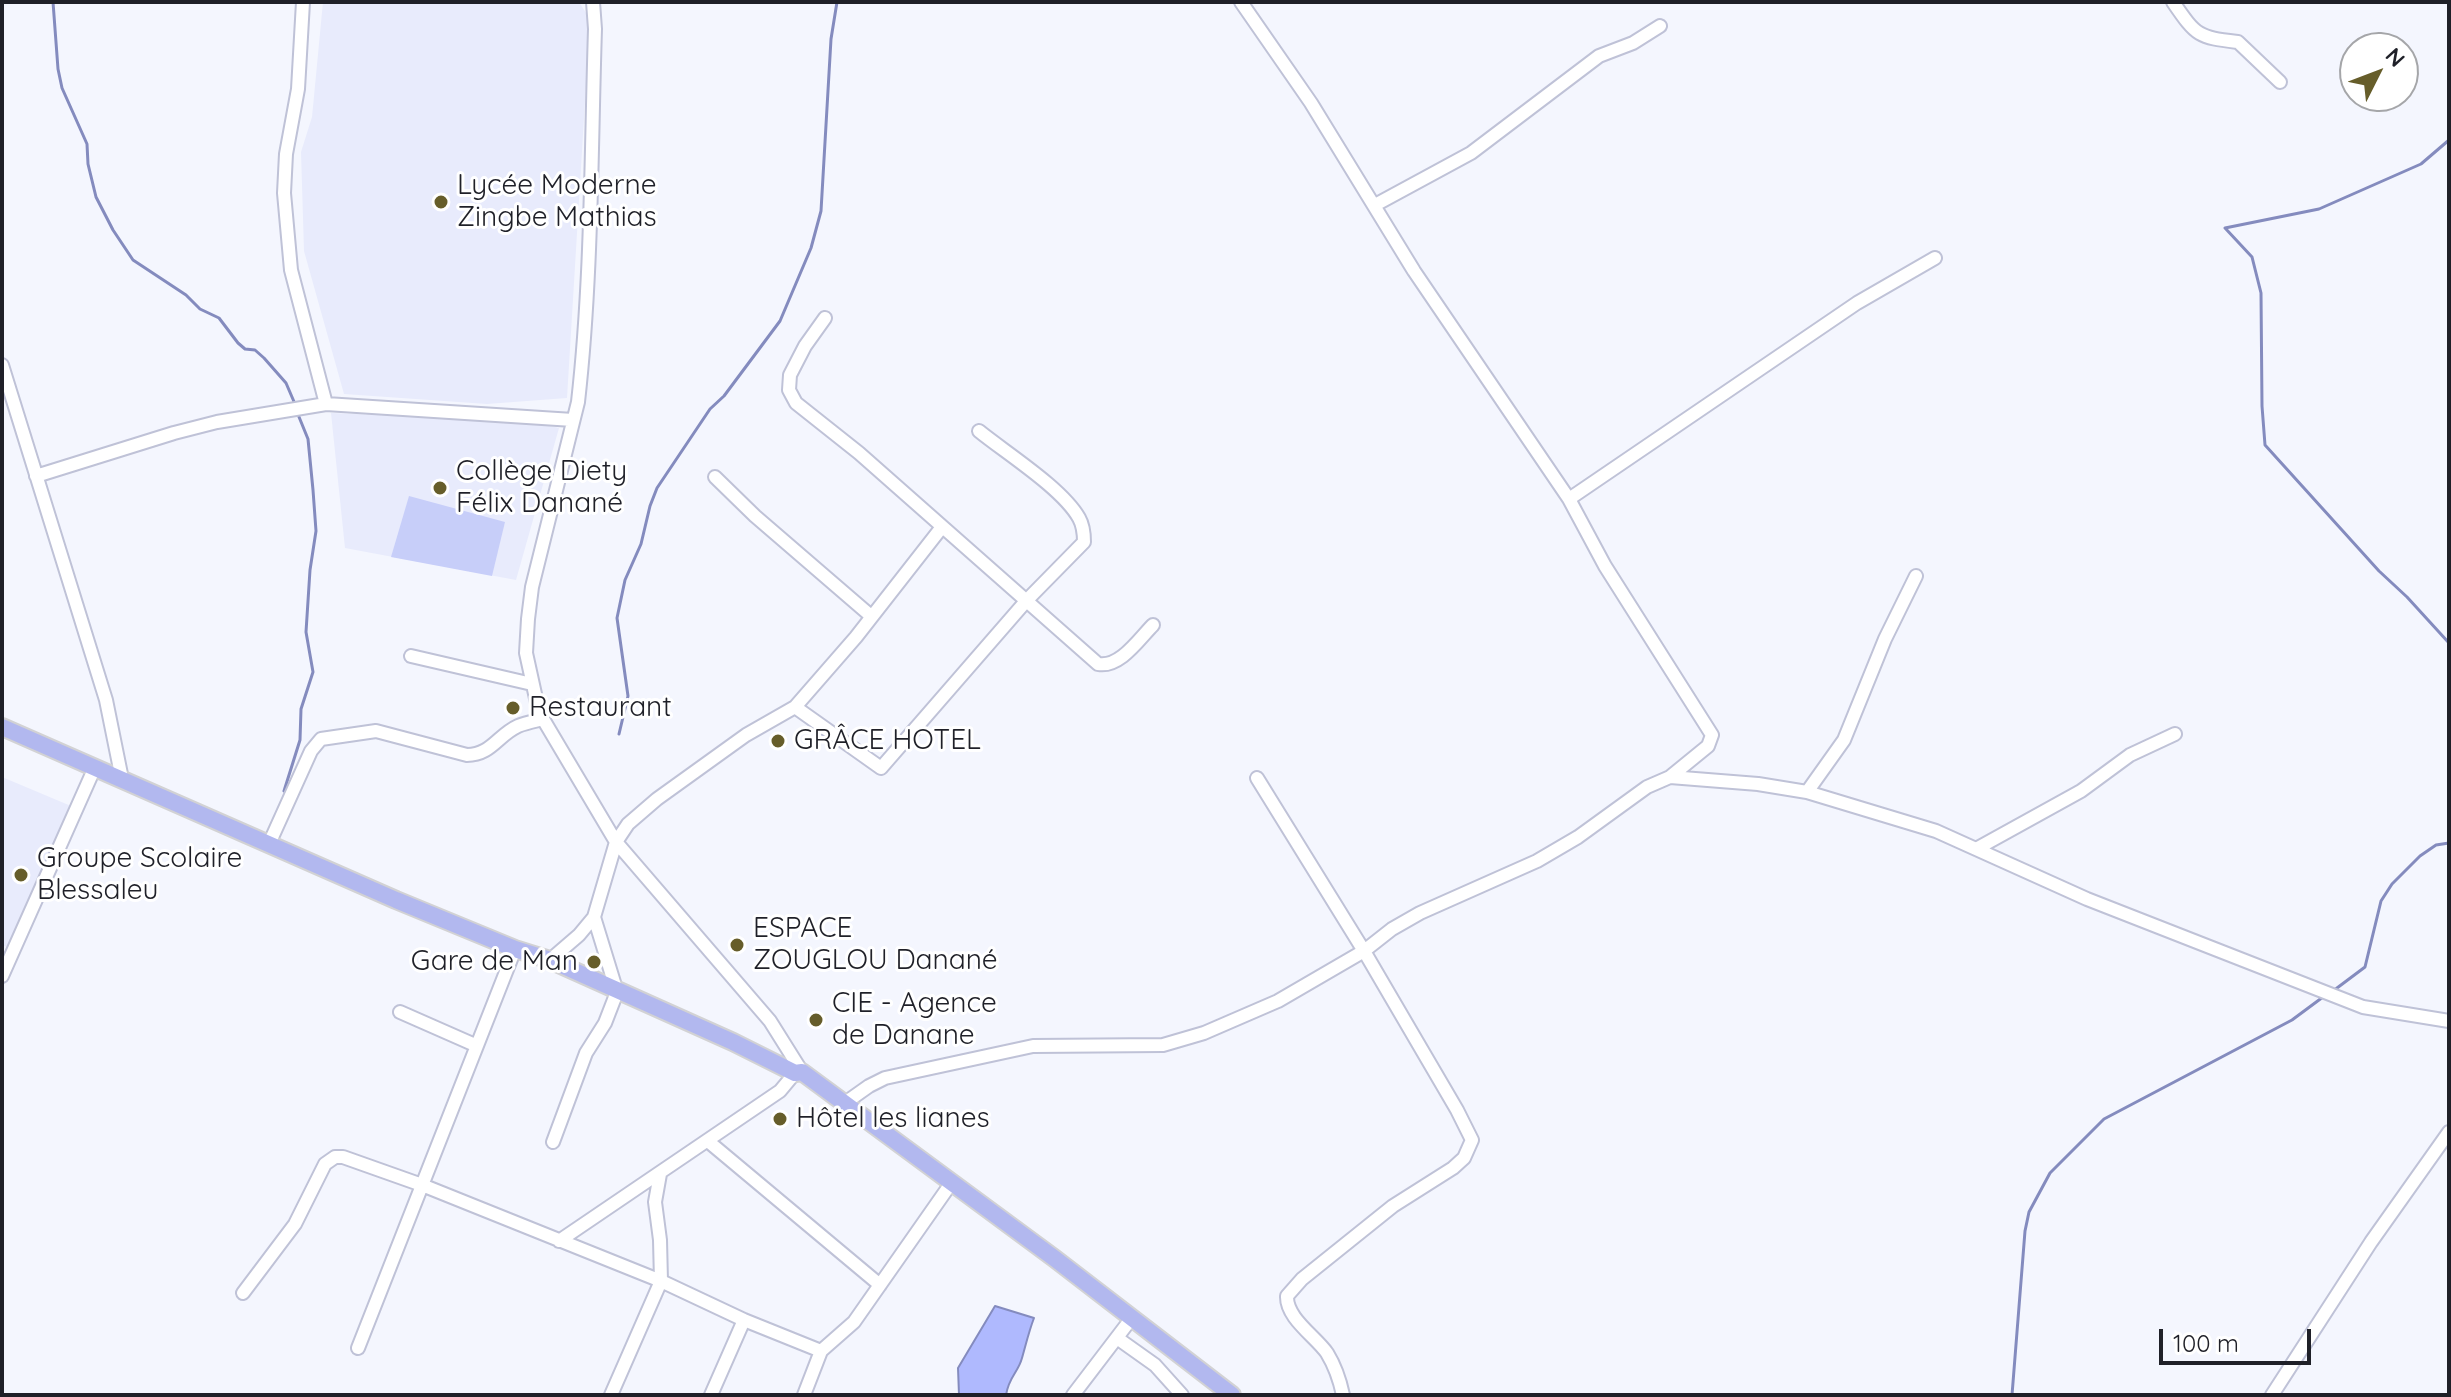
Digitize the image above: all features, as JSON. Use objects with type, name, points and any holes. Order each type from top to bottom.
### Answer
[{"type":"main road","points":[[2,727],[515,949],[550,960],[798,1072],[952,1182],[1232,1395]]},
{"type":"street","points":[[303,2],[298,89],[284,170],[284,193],[291,270],[326,404]]},
{"type":"street","points":[[559,1241],[709,1142],[780,1091],[798,1072],[770,1021],[616,842],[543,719],[526,653],[532,587],[578,402],[586,314],[595,29],[593,2]]},
{"type":"street","points":[[845,1103],[885,1078],[1033,1046],[1149,1046],[1179,1042],[1278,1001],[1364,951],[1411,918],[1537,861],[1578,837],[1647,787],[1670,777],[1708,746],[1712,735],[1605,566],[1569,499],[1414,271],[1311,103],[1241,2]]},
{"type":"street","points":[[2173,2],[2187,23],[2200,34],[2217,41],[2238,42],[2280,82]]},
{"type":"street","points":[[1375,205],[1471,153],[1599,56],[1633,43],[1660,26]]},
{"type":"street","points":[[1569,499],[1857,303],[1935,258]]},
{"type":"street","points":[[825,318],[788,381],[791,397],[805,413],[859,453],[1098,664],[1117,661],[1153,625]]},
{"type":"street","points":[[2,365],[106,700],[122,779]]},
{"type":"street","points":[[36,476],[188,429],[326,404],[534,415],[573,420]]},
{"type":"street","points":[[795,707],[881,768],[1027,600],[1084,542],[1082,524],[1072,508],[1046,483],[979,431]]},
{"type":"street","points":[[715,477],[755,516],[871,616]]},
{"type":"street","points":[[550,960],[594,917],[616,842],[628,824],[657,799],[746,735],[795,707],[942,527]]},
{"type":"street","points":[[1807,792],[1844,740],[1885,639],[1916,576]]},
{"type":"street","points":[[411,656],[532,684]]},
{"type":"street","points":[[269,844],[311,751],[321,739],[376,731],[467,755],[478,755],[516,727],[543,719]]},
{"type":"street","points":[[1976,849],[2081,791],[2130,755],[2175,734]]},
{"type":"street","points":[[2,976],[95,767]]},
{"type":"street","points":[[1670,777],[1768,785],[1807,792],[1936,831],[2087,899],[2363,1007],[2448,1022]]},
{"type":"street","points":[[1257,778],[1364,951],[1472,1140],[1464,1158],[1453,1168],[1393,1206],[1302,1279],[1287,1296],[1292,1312],[1326,1352],[1343,1395]]},
{"type":"street","points":[[553,1142],[586,1053],[605,1023],[617,992],[594,917]]},
{"type":"street","points":[[358,1348],[515,949]]},
{"type":"street","points":[[400,1012],[475,1045]]},
{"type":"street","points":[[2272,1395],[2371,1242],[2449,1132]]},
{"type":"street","points":[[709,1142],[880,1285]]},
{"type":"street","points":[[243,1293],[295,1224],[325,1164],[343,1157],[422,1185],[661,1281],[744,1320],[821,1351]]},
{"type":"street","points":[[611,1395],[661,1281],[655,1202],[660,1174]]},
{"type":"street","points":[[804,1395],[821,1351],[849,1328],[952,1182]]},
{"type":"street","points":[[1073,1395],[1131,1319]]},
{"type":"street","points":[[711,1395],[744,1320]]},
{"type":"street","points":[[1117,1338],[1155,1365],[1182,1395]]},
{"type":"shaded area","name":"Lycée Moderne Zingbe Mathias","points":[[323,2],[579,2],[590,19],[567,398],[487,404],[344,394],[304,251],[301,152],[312,117]]},
{"type":"shaded area","name":"Collège Diety Félix Danané","points":[[331,413],[529,421],[559,428],[516,580],[345,548]]},
{"type":"shaded area","points":[[409,496],[505,522],[492,576],[391,557]]},
{"type":"shaded area","name":"Groupe Scolaire Blessaleu","points":[[2,777],[71,806],[9,948],[2,945]]},
{"type":"shaded area","points":[[995,1306],[1034,1318],[1020,1363],[1006,1395],[959,1395],[958,1368]]},
{"type":"waterway","points":[[53,2],[62,88],[87,144],[96,197],[113,230],[133,260],[186,295],[200,309],[219,318],[238,343],[245,349],[255,350],[264,358],[286,383],[295,404]]},
{"type":"waterway","points":[[619,734],[628,696],[617,618],[625,580],[641,544],[657,488],[710,409],[724,396],[780,321],[811,248],[821,211],[831,39],[837,2]]},
{"type":"waterway","points":[[2449,140],[2421,164],[2319,209],[2225,228],[2252,257],[2261,293],[2265,445],[2449,643]]},
{"type":"waterway","points":[[284,791],[300,740],[301,709],[313,672],[306,632],[316,531],[308,439],[297,412]]},
{"type":"waterway","points":[[2333,991],[2365,967],[2381,901],[2392,884],[2420,856],[2436,845],[2449,843]]},
{"type":"waterway","points":[[2012,1395],[2025,1231],[2029,1212],[2050,1173],[2104,1119],[2292,1020],[2323,997]]},
{"type":"place","name":"Lycée Moderne Zingbe Mathias","points":[[441,202]]},
{"type":"place","name":"Collège Diety Félix Danané","points":[[440,488]]},
{"type":"place","name":"Restaurant","points":[[513,708]]},
{"type":"place","name":"GRÂCE HOTEL","points":[[778,741]]},
{"type":"place","name":"Groupe Scolaire Blessaleu","points":[[21,875]]},
{"type":"place","name":"ESPACE ZOUGLOU Danané","points":[[737,945]]},
{"type":"place","name":"Gare de Man","points":[[594,962]]},
{"type":"place","name":"CIE - Agence de Danane","points":[[816,1020]]},
{"type":"place","name":"Hôtel les lianes","points":[[780,1119]]}]
